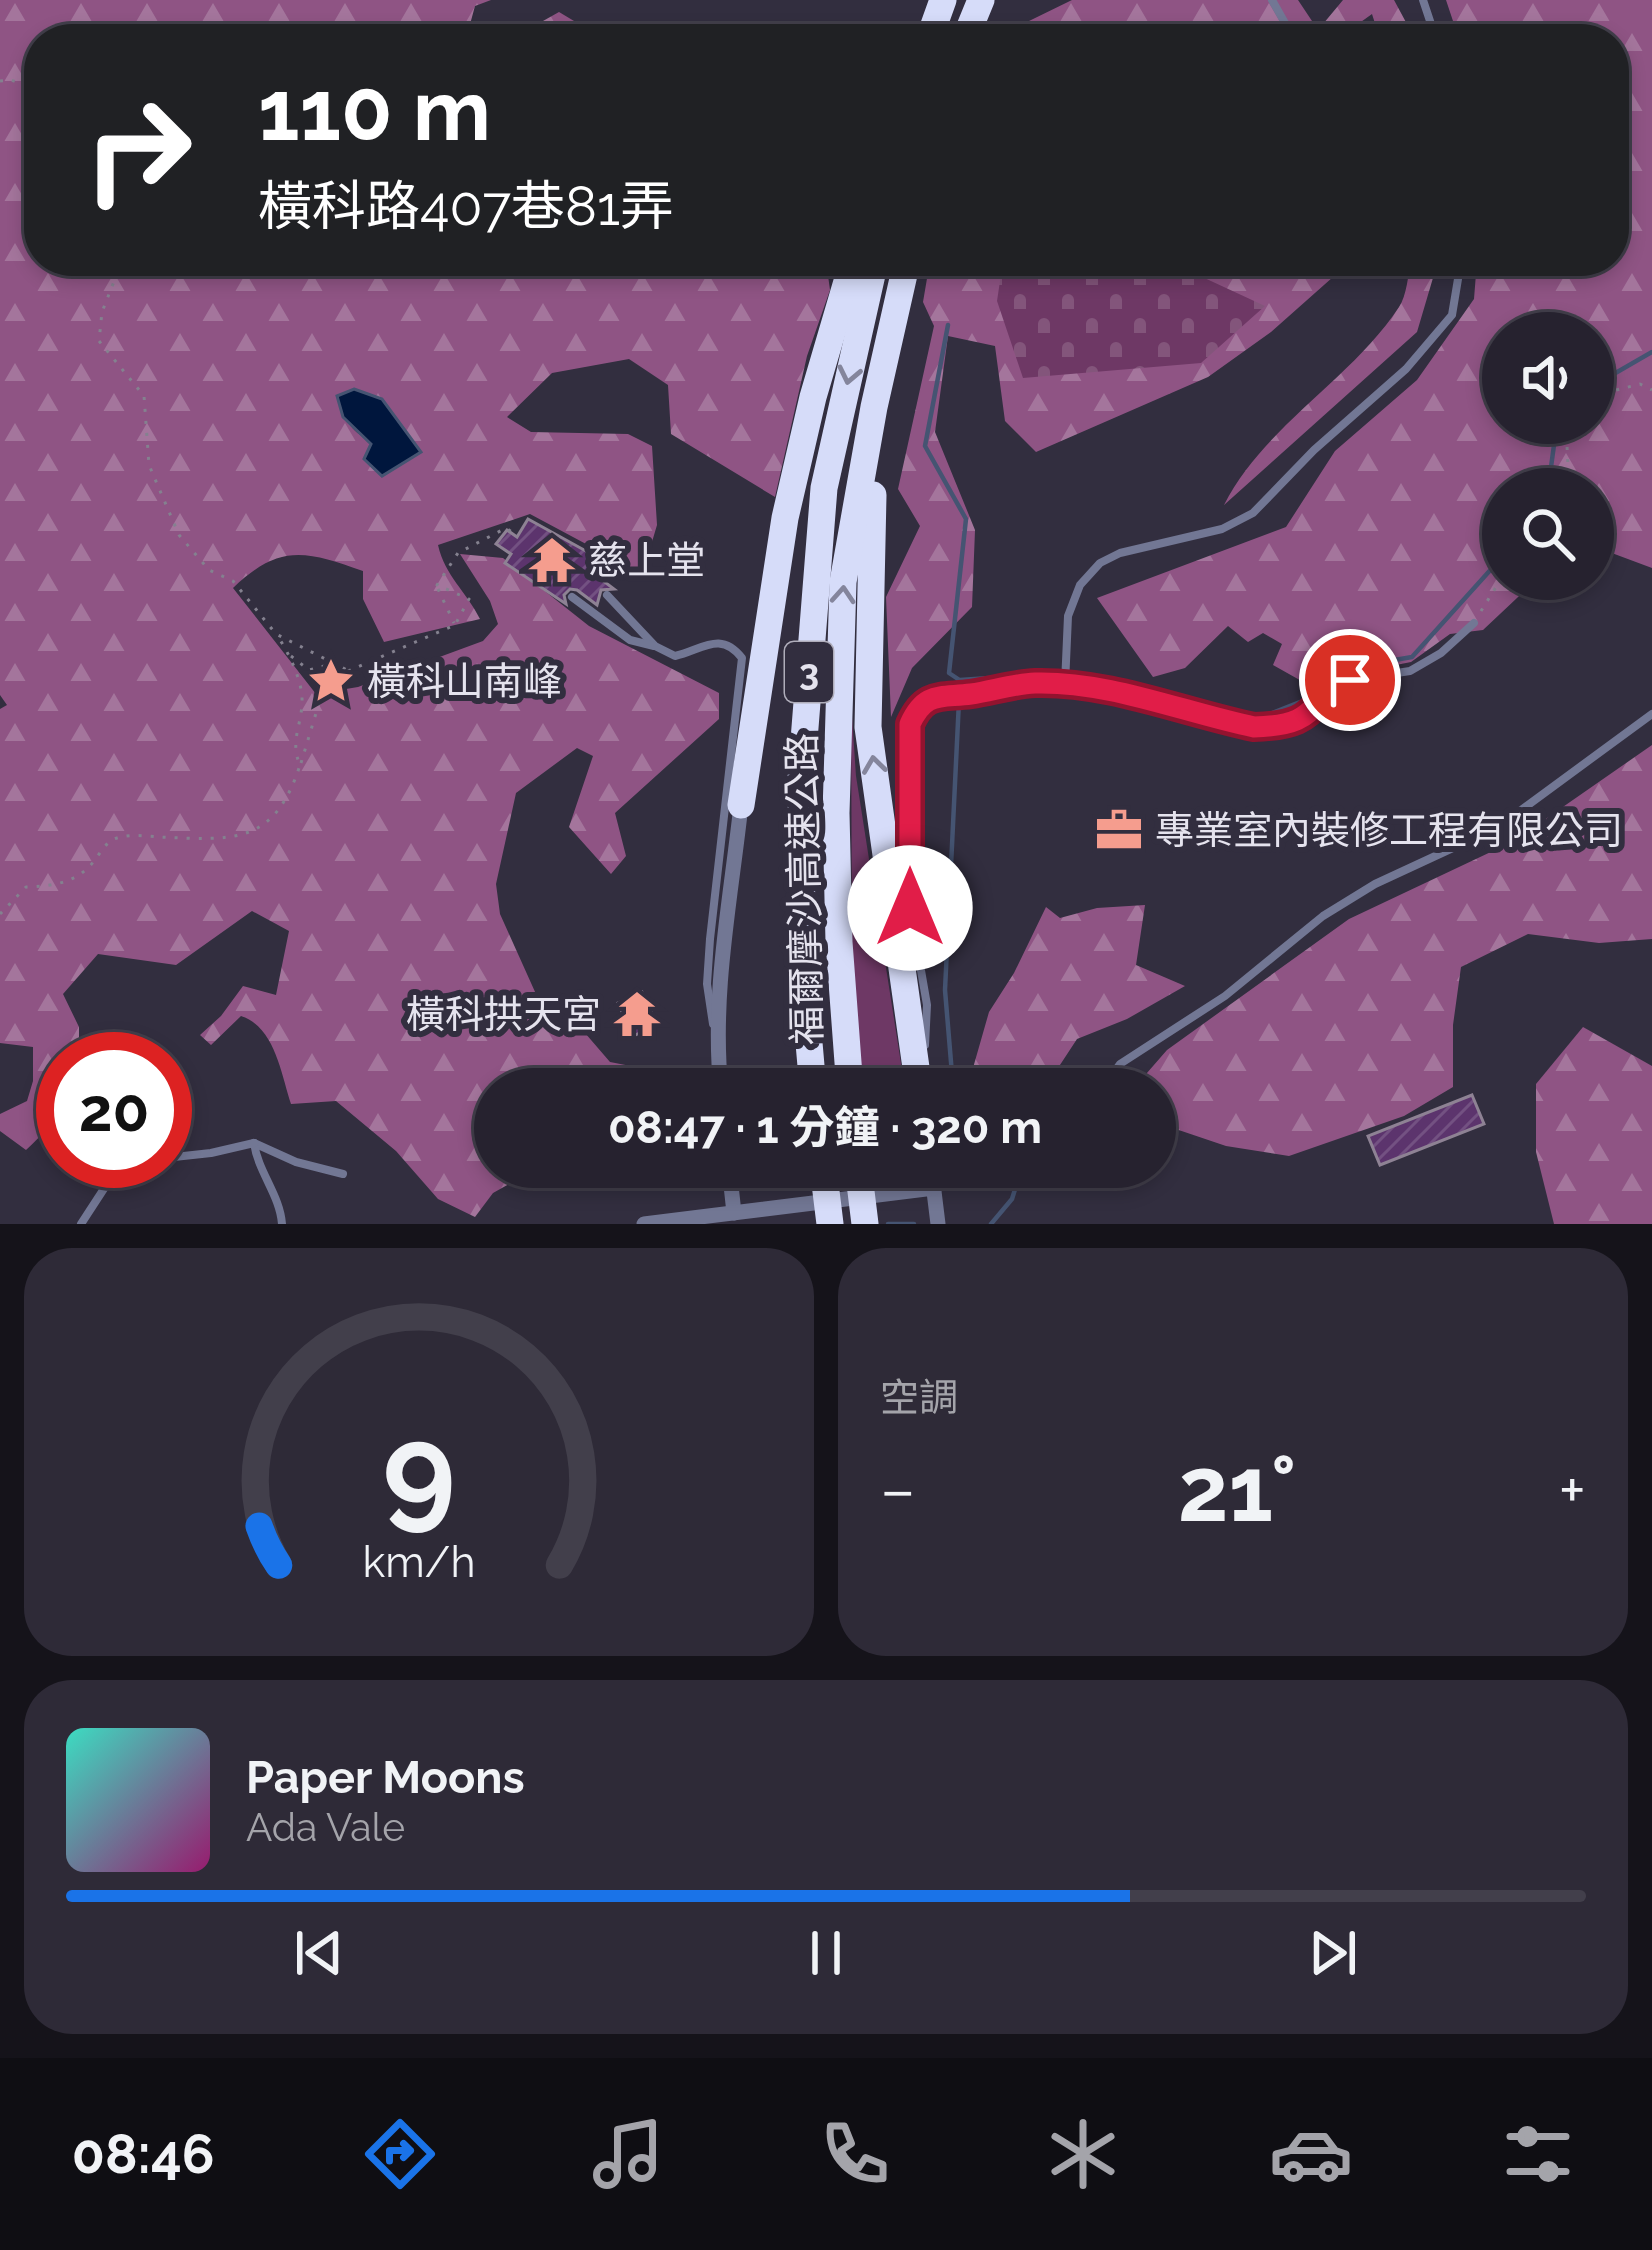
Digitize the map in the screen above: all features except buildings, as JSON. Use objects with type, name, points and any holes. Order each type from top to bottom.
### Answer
[{"type":"highway","points":[[741,805],[785,518],[813,397],[849,276]]},
{"type":"highway","name":"福爾摩沙高速公路","points":[[811,1068],[802,962],[801,778],[824,488],[872,276]]},
{"type":"highway","name":"福爾摩沙高速公路","points":[[848,1068],[838,942],[836,812],[843,582],[874,407],[905,276]]},
{"type":"highway","points":[[874,407],[868,727],[917,1068]]},
{"type":"highway","points":[[826,1188],[830,1224]]},
{"type":"highway","points":[[861,1188],[865,1224]]},
{"type":"street","points":[[719,1068],[741,805]]},
{"type":"street","points":[[731,1188],[734,1213]]},
{"type":"street","points":[[644,1224],[934,1188],[939,1215]]},
{"type":"lane","points":[[1065,684],[1068,616],[1080,585],[1100,563],[1120,553],[1193,538],[1253,513],[1314,450],[1406,369],[1452,315],[1458,276]]},
{"type":"lane","points":[[608,595],[656,646]]},
{"type":"lane","points":[[572,597],[629,640],[674,656],[712,641],[723,642],[742,658],[741,805]]},
{"type":"lane","points":[[922,1068],[927,1005],[911,919],[910,724],[918,706],[946,695],[1034,683],[1065,684],[1254,727],[1288,725],[1306,718],[1341,684],[1410,670],[1441,653],[1474,623]]},
{"type":"lane","points":[[1117,1068],[1225,996],[1323,916],[1375,884],[1498,827],[1652,714]]},
{"type":"lane","points":[[889,810],[910,811]]},
{"type":"lane","points":[[192,1155],[254,1143],[296,1162],[343,1174]]},
{"type":"lane","points":[[254,1143],[257,1166],[282,1224]]},
{"type":"lane","points":[[81,1224],[104,1188]]},
{"type":"path","points":[[116,276],[102,312],[99,341],[144,396],[149,465],[179,535],[209,570],[232,581],[290,655],[302,697],[293,749],[300,765]]},
{"type":"path","points":[[1614,391],[1640,384],[1652,390]]},
{"type":"path","points":[[437,585],[458,553],[506,528],[518,536]]},
{"type":"path","points":[[437,585],[455,625]]},
{"type":"path","points":[[0,914],[26,887],[49,886],[83,875],[110,841],[134,836],[211,841],[254,833],[280,811],[323,689],[339,675],[455,625],[469,599],[437,585]]},
{"type":"path","points":[[1474,623],[1488,600]]},
{"type":"path","points":[[276,634],[351,672]]},
{"type":"path","points":[[290,655],[309,670],[324,666],[339,675]]},
{"type":"green space","points":[[0,0],[491,0],[475,6],[470,24],[24,24],[24,276],[828,276],[830,290],[807,356],[775,497],[671,434],[668,385],[629,359],[552,373],[507,417],[531,432],[628,434],[652,446],[657,525],[641,579],[530,514],[438,545],[480,619],[384,642],[363,599],[363,571],[309,556],[294,555],[265,564],[233,588],[316,694],[358,687],[483,641],[498,624],[490,601],[460,554],[503,558],[589,626],[719,693],[719,719],[615,813],[626,856],[611,874],[569,827],[593,756],[577,748],[516,793],[496,884],[500,914],[549,1023],[585,1033],[610,1062],[641,1068],[474,1068],[474,1188],[502,1188],[475,1217],[438,1199],[396,1151],[336,1101],[291,1104],[275,1053],[252,1022],[241,1016],[211,1045],[200,1035],[243,986],[276,995],[289,931],[252,911],[176,965],[98,954],[63,994],[79,1032],[36,1032],[36,1140],[26,1150],[0,1131],[0,1114],[27,1101],[33,1081],[33,1047],[0,1043],[0,709],[7,705],[0,695]],"holes":[[[340,401],[421,452],[370,440],[351,426]]]},
{"type":"green space","points":[[1072,0],[1298,0],[1314,24],[1027,24]]},
{"type":"green space","points":[[1343,0],[1394,0],[1407,24],[1375,24],[1372,14],[1358,24],[1323,24]]},
{"type":"green space","points":[[1446,0],[1652,0],[1652,568],[1614,554],[1614,468],[1482,468],[1482,600],[1515,600],[1483,630],[1450,634],[1411,662],[1305,683],[1273,665],[1282,644],[1263,633],[1248,642],[1228,626],[1185,668],[1153,677],[1097,598],[1286,527],[1335,451],[1417,380],[1474,299],[1476,276],[1629,276],[1629,24],[1454,24]]},
{"type":"green space","points":[[559,12],[579,24],[538,24]]},
{"type":"green space","points":[[927,276],[1341,276],[1333,277],[1271,332],[1208,377],[1036,452],[1005,421],[995,346],[948,336],[935,432],[975,530],[972,607],[912,668],[891,717],[886,597],[920,526],[898,489],[934,326],[923,302]]},
{"type":"green space","points":[[1001,276],[1200,276],[1265,306],[1201,363],[1023,378],[997,301]]},
{"type":"green space","points":[[1408,276],[1434,276],[1417,332],[1224,505],[1261,451],[1357,358],[1406,291]]},
{"type":"green space","points":[[851,702],[856,776],[902,1068],[861,1068],[852,945]]},
{"type":"green space","points":[[1652,745],[1652,939],[1599,943],[1528,934],[1461,967],[1453,1025],[1453,1087],[1404,1116],[1289,1156],[1226,1146],[1176,1129],[1176,1068],[1151,1068],[1167,1050],[1349,919],[1514,841]]},
{"type":"green space","points":[[1145,905],[1136,965],[1185,986],[1127,1019],[1077,1039],[1058,1068],[973,1068],[989,1012],[1046,907],[1060,918],[1097,908]]},
{"type":"green space","points":[[1583,1027],[1652,1066],[1652,1224],[1554,1224],[1536,1152],[1536,1084]]},
{"type":"water","points":[[354,389],[382,399],[421,452],[382,476],[364,459],[371,444],[343,417],[337,396]]},
{"type":"waterway","points":[[948,325],[925,446],[966,519],[949,673],[958,679]]},
{"type":"waterway","points":[[1614,374],[1652,352]]},
{"type":"waterway","points":[[1551,468],[1554,444]]},
{"type":"waterway","points":[[1079,678],[1262,717],[1315,696],[1360,666],[1412,657],[1482,579]]},
{"type":"waterway","points":[[952,1068],[945,990],[960,680],[1049,674]]},
{"type":"waterway","points":[[991,1224],[1015,1188]]},
{"type":"waterway","points":[[888,1224],[914,1224]]},
{"type":"place","name":"慈上堂","points":[[552,560]]},
{"type":"place","name":"橫科山南峰","points":[[331,681]]},
{"type":"place","name":"專業室內裝修工程有限公司","points":[[1119,830]]},
{"type":"place","name":"橫科拱天宮","points":[[637,1014]]},
{"type":"route","points":[[910,908],[910,724],[918,706],[936,697],[1006,686],[1065,684],[1254,727],[1276,726],[1306,718],[1350,680]]}]
